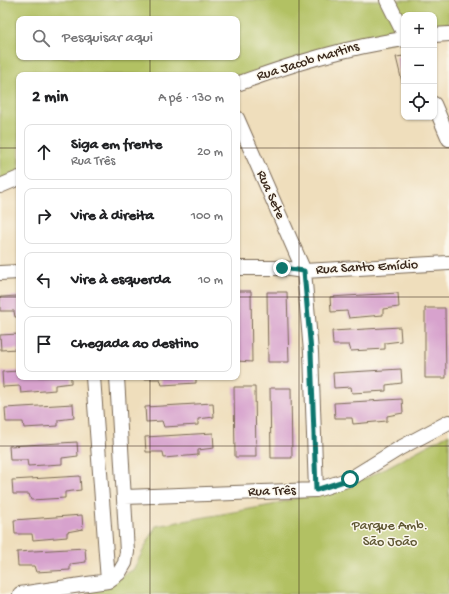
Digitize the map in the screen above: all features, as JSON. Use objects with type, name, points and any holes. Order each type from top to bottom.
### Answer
[{"type":"street","points":[[387,0],[401,28]]},
{"type":"street","points":[[437,35],[449,34]]},
{"type":"street","name":"Rua Jacob Martins","points":[[240,83],[332,52],[374,43],[401,39]]},
{"type":"street","points":[[437,111],[449,139]]},
{"type":"street","name":"Rua Sete","points":[[240,125],[304,271],[311,352],[316,490]]},
{"type":"street","points":[[0,186],[16,179]]},
{"type":"street","name":"Rua Santo Emídio","points":[[240,268],[282,268],[304,271],[449,263]]},
{"type":"street","points":[[0,273],[16,272]]},
{"type":"street","points":[[93,380],[108,581]]},
{"type":"street","points":[[20,594],[108,581],[115,576],[125,563],[127,552],[125,497],[117,380]]},
{"type":"street","name":"Rua Três","points":[[125,497],[316,490],[350,479],[400,448],[449,422]]},
{"type":"green space","points":[[0,0],[449,0],[449,31],[437,32],[437,12],[401,12],[401,40],[240,83],[240,72],[16,72],[16,176],[0,183]]},
{"type":"green space","name":"Parque Amb. São João","points":[[449,434],[449,594],[86,594],[133,570],[156,526],[272,505],[367,478]]},
{"type":"building","points":[[401,56],[401,78],[396,57]]},
{"type":"building","points":[[240,291],[251,291],[252,362],[240,361]]},
{"type":"building","points":[[267,292],[287,292],[289,362],[268,362]]},
{"type":"building","points":[[398,293],[399,307],[383,309],[383,315],[349,318],[347,311],[331,312],[330,297]]},
{"type":"building","points":[[16,296],[16,317],[14,311],[0,311],[0,297]]},
{"type":"building","points":[[425,308],[445,308],[446,378],[425,378]]},
{"type":"building","points":[[400,327],[401,341],[385,343],[385,349],[351,351],[349,345],[333,345],[332,331]]},
{"type":"building","points":[[16,334],[16,349],[1,350],[0,335]]},
{"type":"building","points":[[401,369],[402,383],[386,385],[386,391],[352,393],[351,387],[334,388],[333,373]]},
{"type":"building","points":[[16,371],[16,380],[71,380],[71,383],[55,385],[55,390],[21,393],[20,386],[3,387],[2,372]]},
{"type":"building","points":[[160,380],[196,380],[196,383],[162,385]]},
{"type":"building","points":[[234,387],[255,387],[256,457],[235,457]]},
{"type":"building","points":[[270,388],[291,388],[292,458],[271,458]]},
{"type":"building","points":[[402,399],[403,413],[387,416],[387,421],[353,424],[352,418],[335,418],[334,403]]},
{"type":"building","points":[[213,403],[214,417],[198,419],[198,425],[164,427],[162,421],[146,422],[145,407]]},
{"type":"building","points":[[73,404],[74,418],[58,420],[58,426],[24,428],[23,422],[6,422],[5,408]]},
{"type":"building","points":[[213,433],[214,448],[198,450],[198,455],[164,458],[163,452],[146,452],[145,437]]},
{"type":"building","points":[[77,442],[78,456],[62,458],[62,464],[28,466],[27,460],[10,460],[9,446]]},
{"type":"building","points":[[80,476],[81,490],[65,492],[65,498],[31,500],[29,494],[13,494],[12,480]]},
{"type":"building","points":[[82,515],[83,529],[67,532],[67,537],[33,540],[32,534],[15,534],[14,520]]},
{"type":"building","points":[[85,548],[86,562],[70,564],[70,570],[36,572],[34,566],[18,566],[17,552]]},
{"type":"route","points":[[282,268],[304,271],[311,352],[316,490],[350,479]]}]
